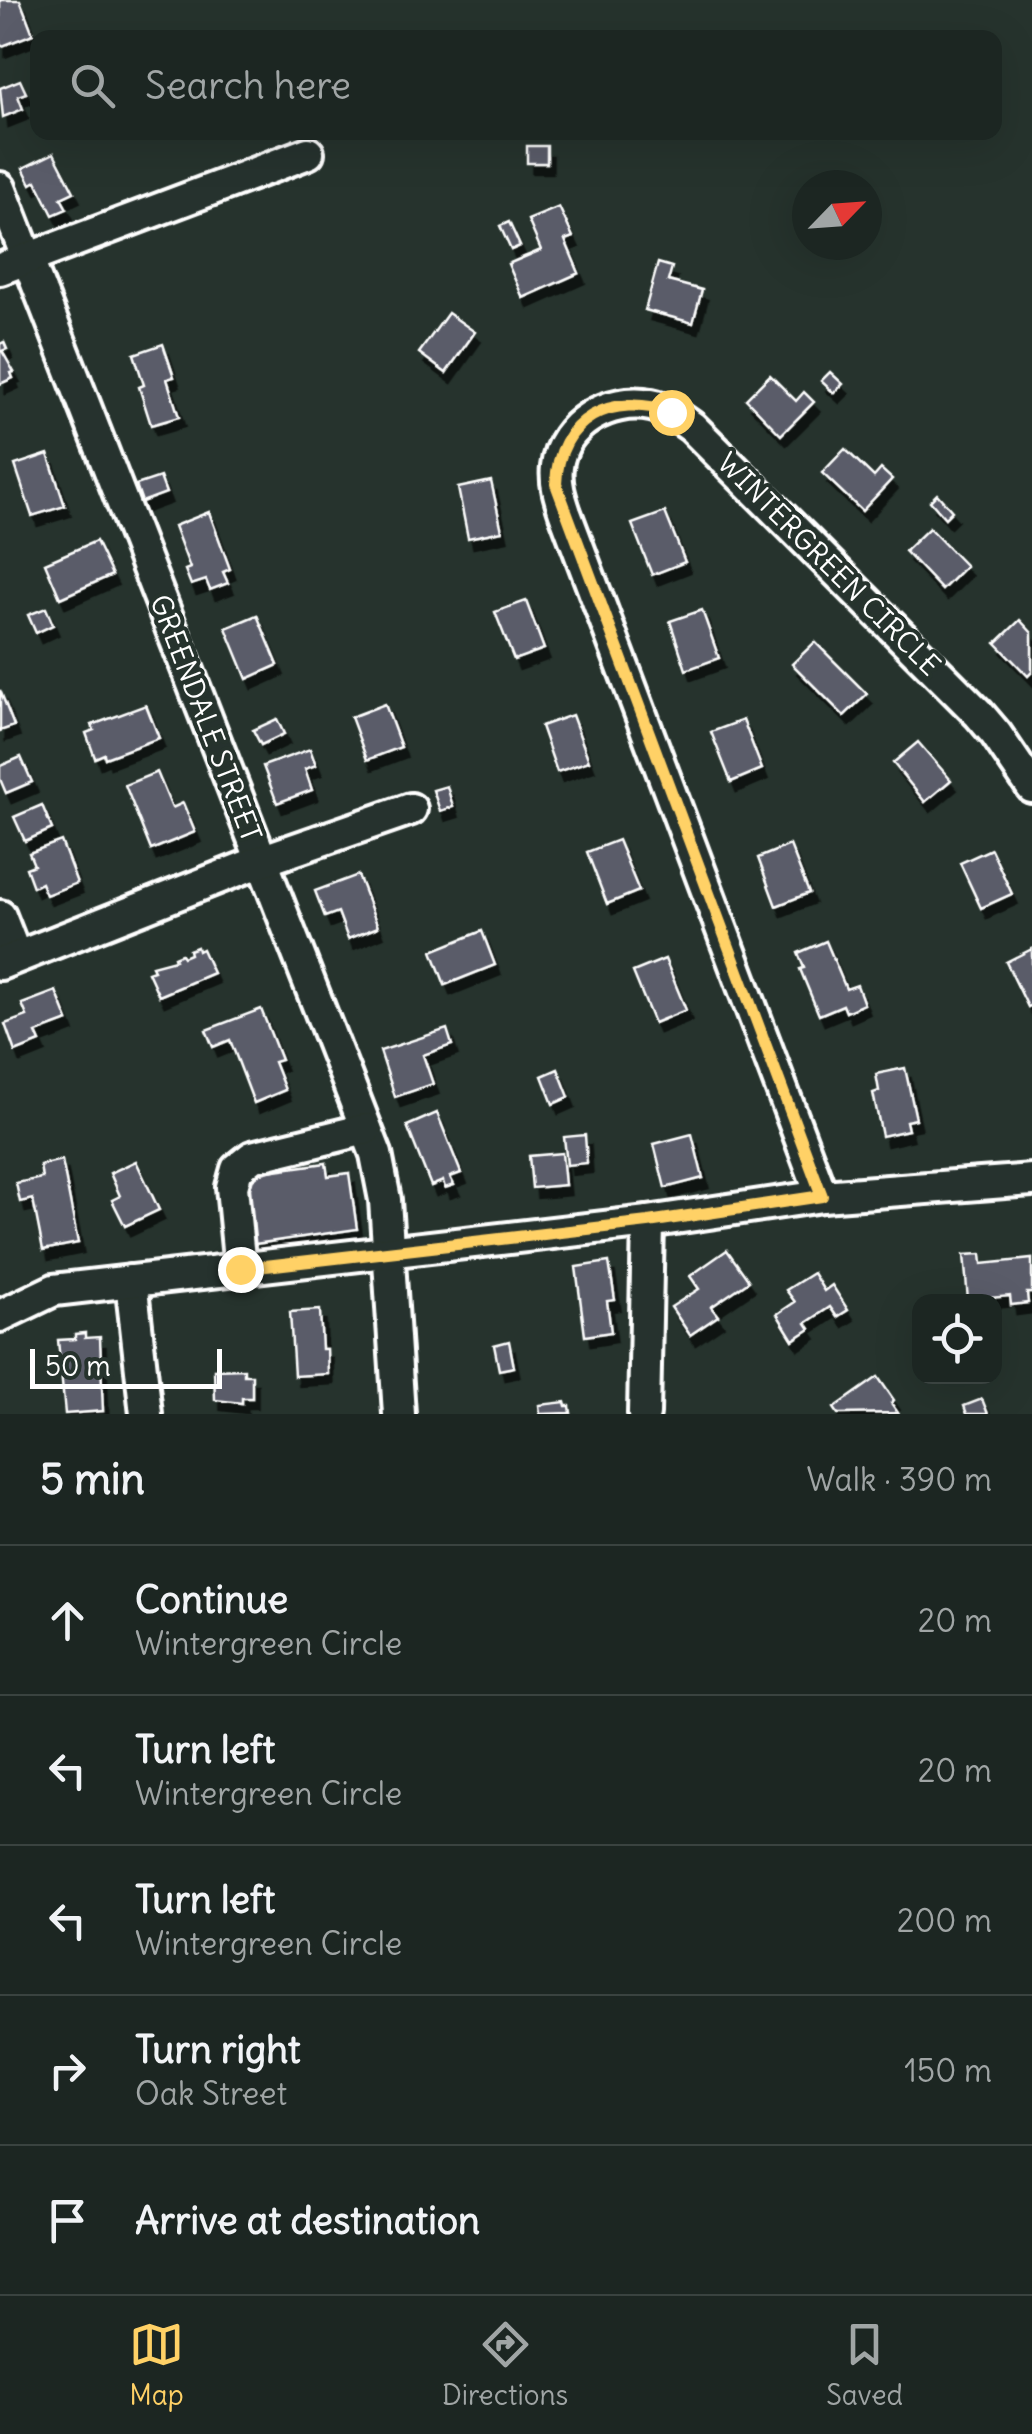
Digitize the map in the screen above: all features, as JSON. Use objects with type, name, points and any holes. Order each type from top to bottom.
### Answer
[{"type":"street","points":[[14,264],[308,152]]},
{"type":"street","name":"GREENDALE STREET","points":[[0,188],[14,264],[262,861],[376,1154],[384,1200],[399,1414]]},
{"type":"street","name":"WINTERGREEN CIRCLE","points":[[822,1196],[565,513],[556,484],[557,464],[564,443],[576,427],[590,416],[627,404],[650,405],[671,412],[692,426],[979,714],[1032,787]]},
{"type":"street","points":[[0,916],[8,961],[262,861],[412,809]]},
{"type":"street","points":[[240,1269],[232,1187],[237,1169],[252,1157],[366,1130]]},
{"type":"street","points":[[0,1290],[54,1290],[388,1253],[648,1222],[822,1196],[1032,1180]]},
{"type":"street","points":[[644,1414],[648,1222]]},
{"type":"street","points":[[131,1281],[146,1414]]},
{"type":"street","points":[[0,1316],[54,1290]]},
{"type":"building","points":[[0,0],[20,0],[30,35],[0,47]]},
{"type":"building","points":[[20,80],[26,93],[18,96],[23,109],[3,117],[0,88]]},
{"type":"building","points":[[527,146],[547,146],[547,163],[527,163]]},
{"type":"building","points":[[54,153],[74,192],[61,198],[67,209],[53,215],[36,181],[31,184],[23,168]]},
{"type":"building","points":[[559,207],[573,237],[565,240],[579,273],[523,298],[508,264],[541,250],[528,220]]},
{"type":"building","points":[[509,222],[520,246],[511,250],[500,226]]},
{"type":"building","points":[[658,263],[672,267],[668,281],[702,290],[693,323],[645,310]]},
{"type":"building","points":[[448,313],[475,332],[446,373],[419,353]]},
{"type":"building","points":[[4,342],[7,349],[2,351],[14,372],[13,378],[0,384],[0,344]]},
{"type":"building","points":[[163,344],[174,377],[167,379],[179,417],[151,425],[134,354]]},
{"type":"building","points":[[830,372],[843,384],[834,393],[821,381]]},
{"type":"building","points":[[770,375],[796,401],[804,392],[814,402],[781,435],[746,399]]},
{"type":"building","points":[[845,449],[874,477],[881,469],[892,479],[862,511],[822,473]]},
{"type":"building","points":[[48,454],[65,506],[32,516],[15,465]]},
{"type":"building","points":[[160,477],[166,493],[142,502],[136,485]]},
{"type":"building","points":[[491,481],[502,531],[468,538],[458,488]]},
{"type":"building","points":[[937,494],[952,511],[945,518],[930,501]]},
{"type":"building","points":[[209,512],[230,569],[223,572],[228,583],[210,590],[206,580],[191,585],[185,570],[190,568],[174,526]]},
{"type":"building","points":[[665,512],[685,562],[652,575],[632,524]]},
{"type":"building","points":[[929,528],[966,566],[942,590],[905,551]]},
{"type":"building","points":[[96,541],[112,575],[60,598],[45,563]]},
{"type":"building","points":[[526,601],[544,649],[514,660],[495,612]]},
{"type":"building","points":[[46,608],[53,625],[36,633],[28,615]]},
{"type":"building","points":[[702,610],[719,658],[686,670],[670,621]]},
{"type":"building","points":[[257,615],[278,665],[247,679],[226,628]]},
{"type":"building","points":[[1020,620],[1032,633],[1032,672],[1028,676],[996,643]]},
{"type":"building","points":[[815,642],[867,694],[844,716],[792,664]]},
{"type":"building","points":[[0,690],[14,726],[0,731]]},
{"type":"building","points":[[385,704],[401,747],[367,760],[351,717]]},
{"type":"building","points":[[146,705],[159,738],[95,758],[86,733],[94,730],[92,725]]},
{"type":"building","points":[[572,715],[589,761],[557,772],[541,726]]},
{"type":"building","points":[[277,719],[284,734],[261,745],[253,730]]},
{"type":"building","points":[[743,720],[762,769],[731,782],[711,732]]},
{"type":"building","points":[[918,742],[951,780],[925,802],[893,763]]},
{"type":"building","points":[[310,749],[316,765],[305,769],[312,790],[277,803],[263,766]]},
{"type":"building","points":[[21,757],[32,782],[6,793],[0,766]]},
{"type":"building","points":[[157,772],[172,808],[183,803],[195,832],[151,850],[125,785]]},
{"type":"building","points":[[447,786],[453,807],[440,811],[433,790]]},
{"type":"building","points":[[42,805],[52,829],[25,841],[14,817]]},
{"type":"building","points":[[618,840],[639,891],[607,904],[587,852]]},
{"type":"building","points":[[61,841],[77,883],[46,895],[41,883],[33,887],[26,868],[34,865],[29,853]]},
{"type":"building","points":[[790,845],[809,893],[776,906],[758,858]]},
{"type":"building","points":[[991,849],[1012,894],[981,908],[960,863]]},
{"type":"building","points":[[358,875],[378,927],[348,939],[338,912],[325,917],[315,891]]},
{"type":"building","points":[[482,931],[495,965],[445,985],[432,951]]},
{"type":"building","points":[[826,941],[846,989],[857,985],[864,1004],[846,1012],[843,1005],[819,1015],[800,969],[804,968],[798,953]]},
{"type":"building","points":[[197,947],[198,951],[202,949],[213,973],[159,996],[148,972],[154,970],[152,966],[175,960],[181,954],[183,957]]},
{"type":"building","points":[[1032,949],[1032,1005],[1028,1007],[1006,962]]},
{"type":"building","points":[[665,959],[686,1010],[654,1023],[633,972]]},
{"type":"building","points":[[56,991],[68,1021],[36,1033],[40,1042],[15,1052],[5,1024],[27,1016],[22,1004]]},
{"type":"building","points":[[261,1009],[281,1060],[274,1062],[285,1090],[254,1103],[230,1040],[213,1047],[206,1030]]},
{"type":"building","points":[[447,1029],[452,1045],[423,1055],[433,1084],[395,1097],[380,1051]]},
{"type":"building","points":[[905,1068],[916,1119],[906,1121],[908,1130],[882,1136],[873,1093],[879,1091],[876,1074]]},
{"type":"building","points":[[558,1069],[569,1097],[553,1104],[542,1076]]},
{"type":"building","points":[[437,1113],[461,1173],[450,1177],[454,1185],[445,1188],[443,1181],[431,1186],[407,1126]]},
{"type":"building","points":[[692,1134],[703,1178],[665,1188],[654,1144]]},
{"type":"building","points":[[585,1135],[587,1163],[567,1165],[564,1137]]},
{"type":"building","points":[[562,1153],[565,1185],[532,1188],[529,1156]]},
{"type":"building","points":[[62,1160],[78,1243],[43,1250],[33,1199],[20,1202],[16,1183],[42,1178],[40,1165]]},
{"type":"building","points":[[136,1161],[159,1210],[125,1226],[112,1200],[120,1196],[110,1173]]},
{"type":"building","points":[[326,1163],[328,1176],[349,1173],[357,1229],[255,1244],[246,1174]]},
{"type":"building","points":[[727,1250],[749,1281],[711,1307],[718,1316],[690,1335],[671,1307],[699,1289],[690,1276]]},
{"type":"building","points":[[981,1254],[982,1264],[1032,1259],[1032,1293],[1027,1293],[1028,1303],[1011,1305],[1010,1296],[1002,1294],[967,1294],[964,1255]]},
{"type":"building","points":[[609,1262],[615,1300],[607,1301],[611,1332],[585,1336],[576,1267]]},
{"type":"building","points":[[813,1273],[824,1291],[832,1285],[848,1310],[837,1317],[830,1307],[806,1323],[810,1329],[793,1340],[777,1314],[795,1302],[786,1290]]},
{"type":"building","points":[[320,1310],[328,1374],[294,1376],[290,1312]]},
{"type":"building","points":[[85,1333],[85,1338],[100,1337],[103,1411],[65,1414],[58,1340],[75,1339],[75,1334]]},
{"type":"building","points":[[509,1341],[514,1367],[499,1370],[494,1345]]},
{"type":"building","points":[[244,1369],[244,1375],[252,1375],[252,1398],[242,1398],[242,1403],[215,1400],[214,1370]]},
{"type":"building","points":[[878,1377],[898,1413],[838,1414],[834,1408]]},
{"type":"building","points":[[982,1399],[988,1414],[967,1414],[964,1406]]},
{"type":"building","points":[[565,1402],[571,1413],[540,1414],[539,1405]]},
{"type":"route","points":[[240,1269],[682,1218],[822,1196],[556,484],[564,443],[590,416],[627,404],[650,405],[671,412]]}]
